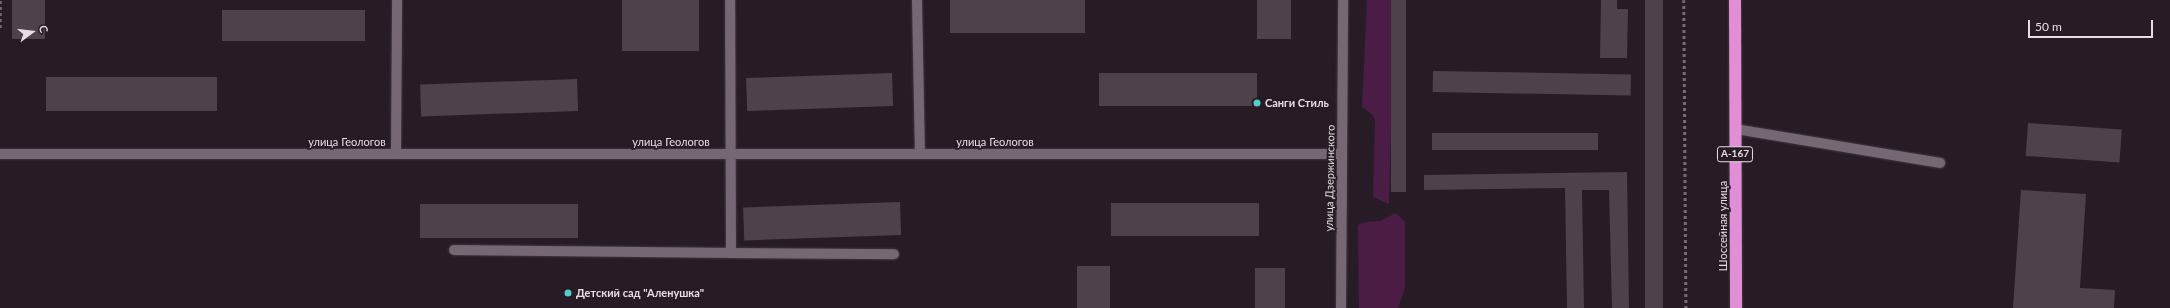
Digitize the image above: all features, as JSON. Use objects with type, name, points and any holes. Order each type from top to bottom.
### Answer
[{"type":"highway","name":"Шоссейная улица","points":[[1735,0],[1736,308]]},
{"type":"street","points":[[396,154],[397,0]]},
{"type":"street","points":[[730,0],[731,253]]},
{"type":"street","points":[[917,0],[920,154]]},
{"type":"street","name":"улица Дзержинского","points":[[1340,308],[1343,0]]},
{"type":"street","points":[[1735,129],[1940,163]]},
{"type":"street","name":"улица Геологов","points":[[0,154],[1342,154]]},
{"type":"street","points":[[454,250],[894,254]]},
{"type":"path","points":[[0,0],[0,28]]},
{"type":"path","points":[[1684,0],[1686,308]]},
{"type":"shaded area","points":[[1367,0],[1394,0],[1389,204],[1373,197],[1375,121],[1373,115],[1362,107]]},
{"type":"shaded area","points":[[1396,213],[1405,222],[1405,288],[1398,308],[1359,308],[1358,225],[1366,222],[1380,221]]},
{"type":"building","points":[[12,0],[45,0],[45,39],[12,39]]},
{"type":"building","points":[[622,0],[699,0],[699,51],[622,51]]},
{"type":"building","points":[[950,0],[1085,0],[1085,33],[950,33]]},
{"type":"building","points":[[1257,0],[1291,0],[1291,39],[1257,39]]},
{"type":"building","points":[[1391,0],[1406,0],[1406,192],[1391,192]]},
{"type":"building","points":[[1601,0],[1617,0],[1617,9],[1628,9],[1627,58],[1600,58]]},
{"type":"building","points":[[1645,0],[1663,0],[1663,308],[1645,308]]},
{"type":"building","points":[[222,10],[365,10],[365,41],[222,41]]},
{"type":"building","points":[[1433,71],[1631,74],[1631,95],[1433,92]]},
{"type":"building","points":[[892,73],[893,106],[747,111],[746,78]]},
{"type":"building","points":[[1099,73],[1257,73],[1257,106],[1099,106]]},
{"type":"building","points":[[46,77],[217,77],[217,111],[46,111]]},
{"type":"building","points":[[577,79],[578,111],[421,116],[420,84]]},
{"type":"building","points":[[2028,123],[2122,130],[2119,162],[2026,156]]},
{"type":"building","points":[[1432,133],[1598,133],[1598,150],[1432,150]]},
{"type":"building","points":[[1627,172],[1629,308],[1612,308],[1609,190],[1582,190],[1584,308],[1567,308],[1565,188],[1424,190],[1424,175]]},
{"type":"building","points":[[2021,190],[2086,194],[2080,288],[2115,290],[2114,308],[2013,308]]},
{"type":"building","points":[[900,202],[901,235],[744,240],[743,207]]},
{"type":"building","points":[[1111,203],[1259,203],[1259,236],[1111,236]]},
{"type":"building","points":[[420,204],[578,204],[578,238],[420,238]]},
{"type":"building","points":[[1077,266],[1110,266],[1110,308],[1077,308]]},
{"type":"building","points":[[1255,268],[1285,268],[1285,308],[1255,308]]},
{"type":"place","name":"Санги Стиль","points":[[1257,103]]},
{"type":"place","name":"Детский сад \"Аленушка\"","points":[[568,293]]}]
